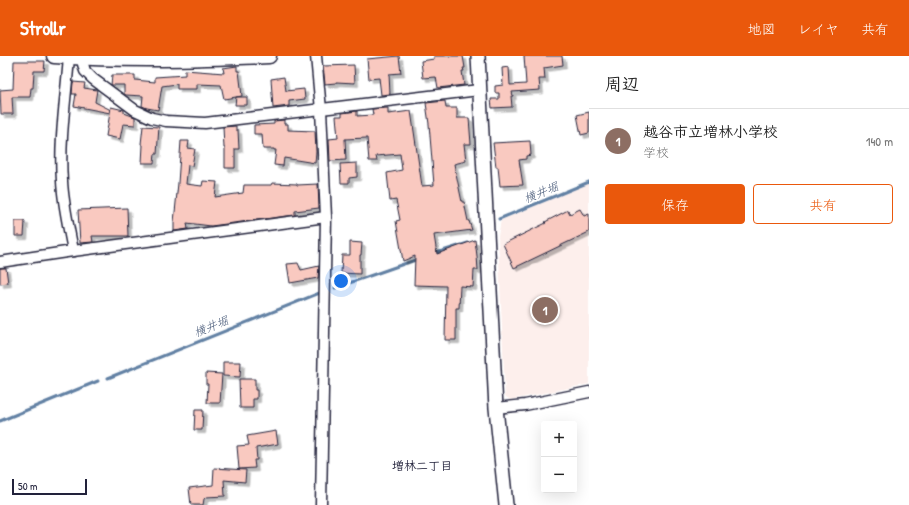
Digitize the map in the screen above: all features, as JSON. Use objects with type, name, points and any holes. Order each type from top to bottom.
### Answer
[{"type":"main road","points":[[54,56],[138,60],[269,56]]},
{"type":"street","points":[[316,56],[321,110],[326,217],[321,505]]},
{"type":"street","points":[[478,56],[496,408],[506,505]]},
{"type":"street","points":[[75,57],[93,79],[135,110],[152,118],[166,121],[205,123],[480,90]]},
{"type":"street","points":[[73,251],[65,209],[62,181],[62,148],[75,57]]},
{"type":"street","points":[[0,262],[326,217]]},
{"type":"street","points":[[496,408],[525,405],[589,392]]},
{"type":"shaded area","points":[[589,183],[589,384],[510,400],[505,396],[498,236],[501,220]]},
{"type":"building","points":[[399,56],[401,73],[389,74],[390,94],[381,95],[379,78],[369,79],[367,59]]},
{"type":"building","points":[[434,56],[463,56],[465,68],[463,68],[464,71],[462,71],[464,85],[438,88],[436,77],[423,78],[421,61],[434,59]]},
{"type":"building","points":[[524,56],[562,56],[563,65],[544,68],[545,79],[539,79],[540,90],[512,92],[512,107],[492,108],[491,99],[499,99],[499,93],[495,93],[495,86],[503,85],[502,68],[509,67],[510,85],[526,84]]},
{"type":"building","points":[[14,61],[45,61],[44,71],[34,71],[33,88],[31,88],[30,97],[12,97],[13,114],[1,114],[0,90],[13,89]]},
{"type":"building","points":[[354,65],[355,83],[336,82],[325,84],[323,66]]},
{"type":"building","points":[[237,66],[242,96],[224,99],[221,85],[197,84],[197,89],[177,89],[177,84],[162,86],[158,110],[147,108],[142,106],[143,96],[126,95],[124,94],[124,85],[111,85],[112,75],[135,75],[135,80],[155,82],[155,77],[185,75],[185,70],[224,73],[223,68]]},
{"type":"building","points":[[284,77],[286,91],[304,89],[305,99],[289,101],[289,106],[273,108],[271,79]]},
{"type":"building","points":[[73,82],[85,83],[84,88],[97,90],[95,102],[111,110],[110,113],[74,106],[76,94],[72,94]]},
{"type":"building","points":[[236,97],[247,97],[247,105],[235,105]]},
{"type":"building","points":[[445,101],[446,108],[457,108],[457,118],[469,118],[471,144],[464,144],[466,161],[454,164],[462,202],[464,202],[468,221],[472,230],[434,235],[437,254],[475,240],[478,270],[474,270],[473,287],[460,286],[459,308],[456,308],[456,340],[445,340],[446,286],[414,285],[415,256],[403,261],[396,221],[400,220],[396,200],[390,201],[387,173],[402,170],[400,154],[376,156],[377,161],[369,161],[367,138],[345,139],[346,160],[330,161],[329,139],[338,138],[336,116],[342,116],[342,113],[357,111],[357,116],[373,115],[372,109],[388,108],[388,114],[411,111],[422,186],[434,185],[426,103]]},
{"type":"building","points":[[111,107],[124,110],[124,113],[135,117],[135,125],[123,124],[120,139],[106,136]]},
{"type":"building","points":[[589,112],[589,133],[581,135],[577,115]]},
{"type":"building","points":[[284,120],[284,124],[288,124],[288,130],[315,131],[315,163],[284,158],[283,166],[274,165],[276,150],[263,149],[262,134],[254,134],[254,125],[274,124],[274,121]]},
{"type":"building","points":[[143,126],[159,127],[157,154],[155,154],[154,163],[142,163],[143,145],[141,144]]},
{"type":"building","points":[[236,126],[236,130],[238,130],[239,149],[235,149],[235,168],[225,168],[223,127]]},
{"type":"building","points":[[181,141],[189,141],[188,148],[195,149],[192,166],[188,165],[186,184],[202,186],[203,181],[217,182],[215,197],[243,193],[244,185],[271,185],[272,183],[297,185],[318,184],[319,208],[295,211],[295,215],[211,226],[187,223],[188,229],[174,231]]},
{"type":"building","points":[[530,141],[531,155],[526,156],[526,159],[519,160],[523,185],[500,186],[493,143]]},
{"type":"building","points":[[357,163],[357,177],[349,178],[349,183],[341,183],[340,164]]},
{"type":"building","points":[[127,208],[128,236],[92,236],[93,242],[80,243],[78,210]]},
{"type":"building","points":[[580,209],[584,216],[589,214],[589,232],[514,268],[503,244],[546,223],[545,222],[568,210],[570,214]]},
{"type":"building","points":[[15,221],[25,221],[24,236],[15,236]]},
{"type":"building","points":[[350,242],[362,243],[360,255],[360,274],[341,273],[342,255],[350,255]]},
{"type":"building","points":[[298,263],[301,270],[319,266],[318,278],[290,283],[287,264]]},
{"type":"building","points":[[0,268],[6,268],[8,283],[0,284]]},
{"type":"building","points":[[223,362],[241,362],[240,377],[223,376]]},
{"type":"building","points":[[206,373],[222,374],[220,403],[207,403],[208,384],[206,384]]},
{"type":"building","points":[[239,379],[255,379],[257,399],[253,399],[253,408],[240,408]]},
{"type":"building","points":[[195,410],[203,410],[202,430],[194,430]]},
{"type":"building","points":[[276,431],[278,444],[256,448],[257,460],[254,460],[255,468],[239,469],[237,446],[249,445],[247,436]]},
{"type":"building","points":[[214,468],[246,470],[245,482],[224,480],[225,496],[206,497],[203,505],[191,505],[189,488],[213,485]]},
{"type":"waterway","name":"横井堀","points":[[499,219],[589,182]]},
{"type":"waterway","name":"横井堀","points":[[433,254],[468,243]]},
{"type":"waterway","name":"横井堀","points":[[335,288],[418,259]]},
{"type":"waterway","name":"横井堀","points":[[108,378],[322,292]]},
{"type":"waterway","name":"横井堀","points":[[0,421],[98,381]]},
{"type":"place","name":"越谷市立増林小学校","points":[[545,310]]},
{"type":"district","name":"増林二丁目","points":[[422,465]]}]
